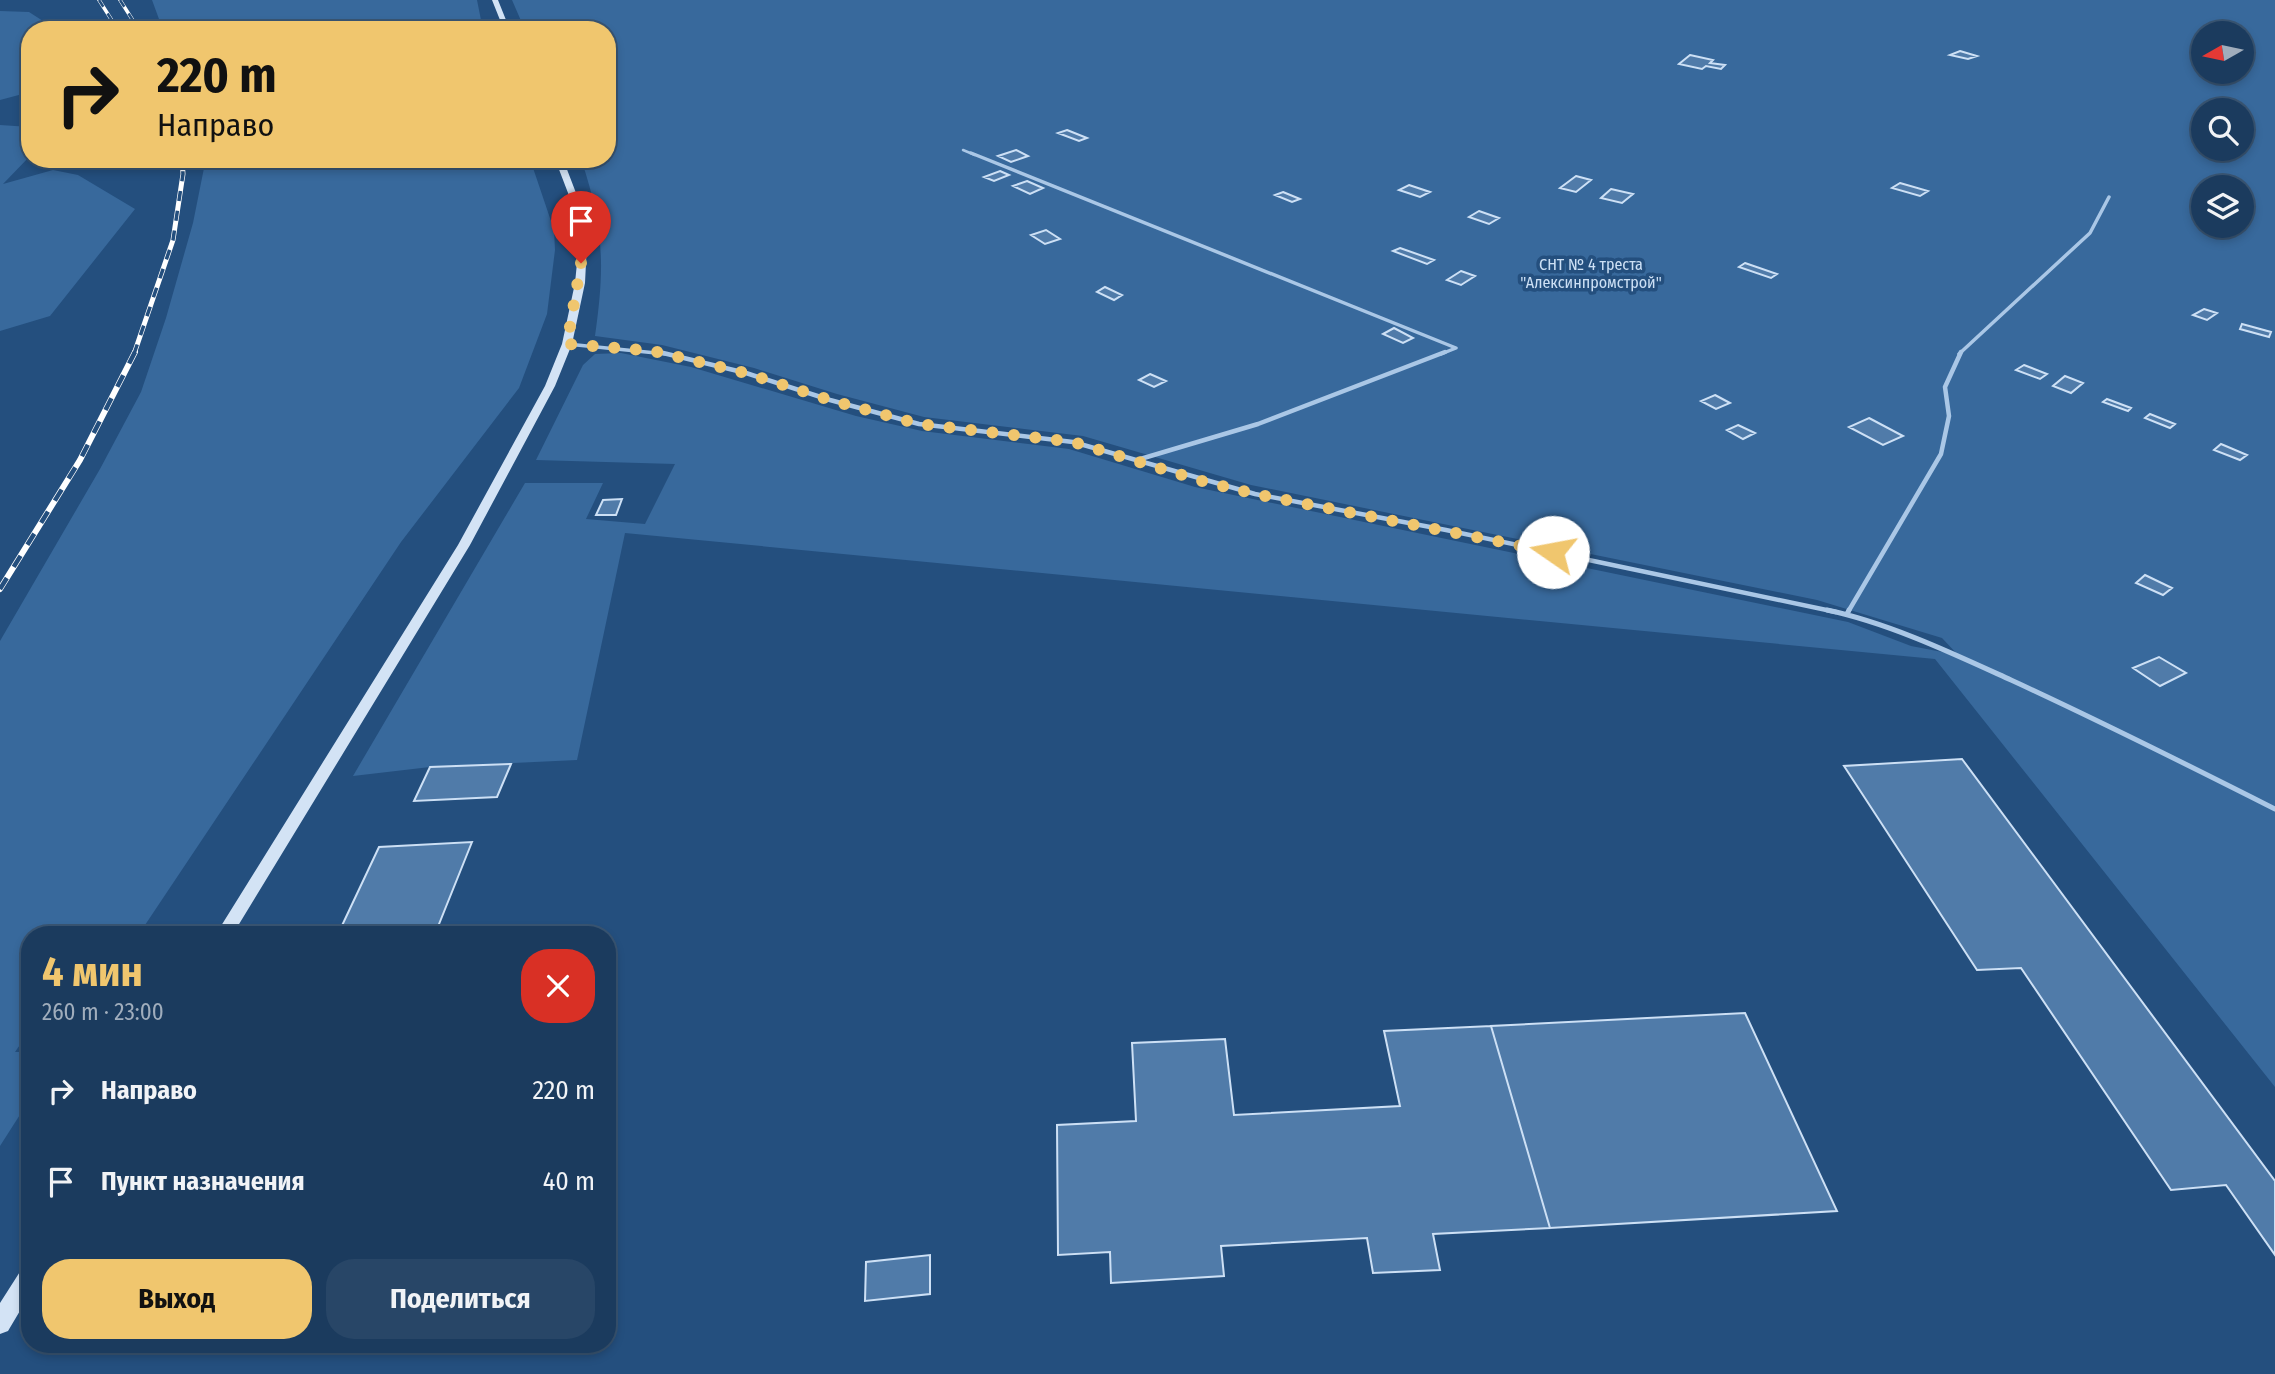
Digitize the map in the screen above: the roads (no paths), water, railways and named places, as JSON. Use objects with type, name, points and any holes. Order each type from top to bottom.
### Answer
[{"type":"main road","points":[[495,0],[503,21]]},
{"type":"main road","points":[[229,926],[464,545],[550,386],[567,344],[580,283],[583,243],[577,206],[562,168]]},
{"type":"main road","points":[[0,1323],[21,1289]]},
{"type":"lane","points":[[964,150],[1455,348],[1341,393],[1179,450],[1137,460]]},
{"type":"lane","points":[[1847,614],[1941,454],[1948,416],[1945,387],[1959,354],[1983,335],[2090,233],[2109,198]]},
{"type":"lane","points":[[567,344],[653,351],[746,373],[830,400],[919,424],[1073,442],[1255,494],[1446,530],[1847,614],[1959,656],[2100,721],[2275,809]]},
{"type":"railway","points":[[99,0],[112,21]]},
{"type":"railway","points":[[120,0],[133,21]]},
{"type":"railway","points":[[134,354],[173,240],[183,168]]},
{"type":"railway","points":[[0,589],[80,460],[134,354]]},
{"type":"park label","name":"СНТ № 4 треста \"Алексинпромстрой\"","points":[[1591,273]]}]
